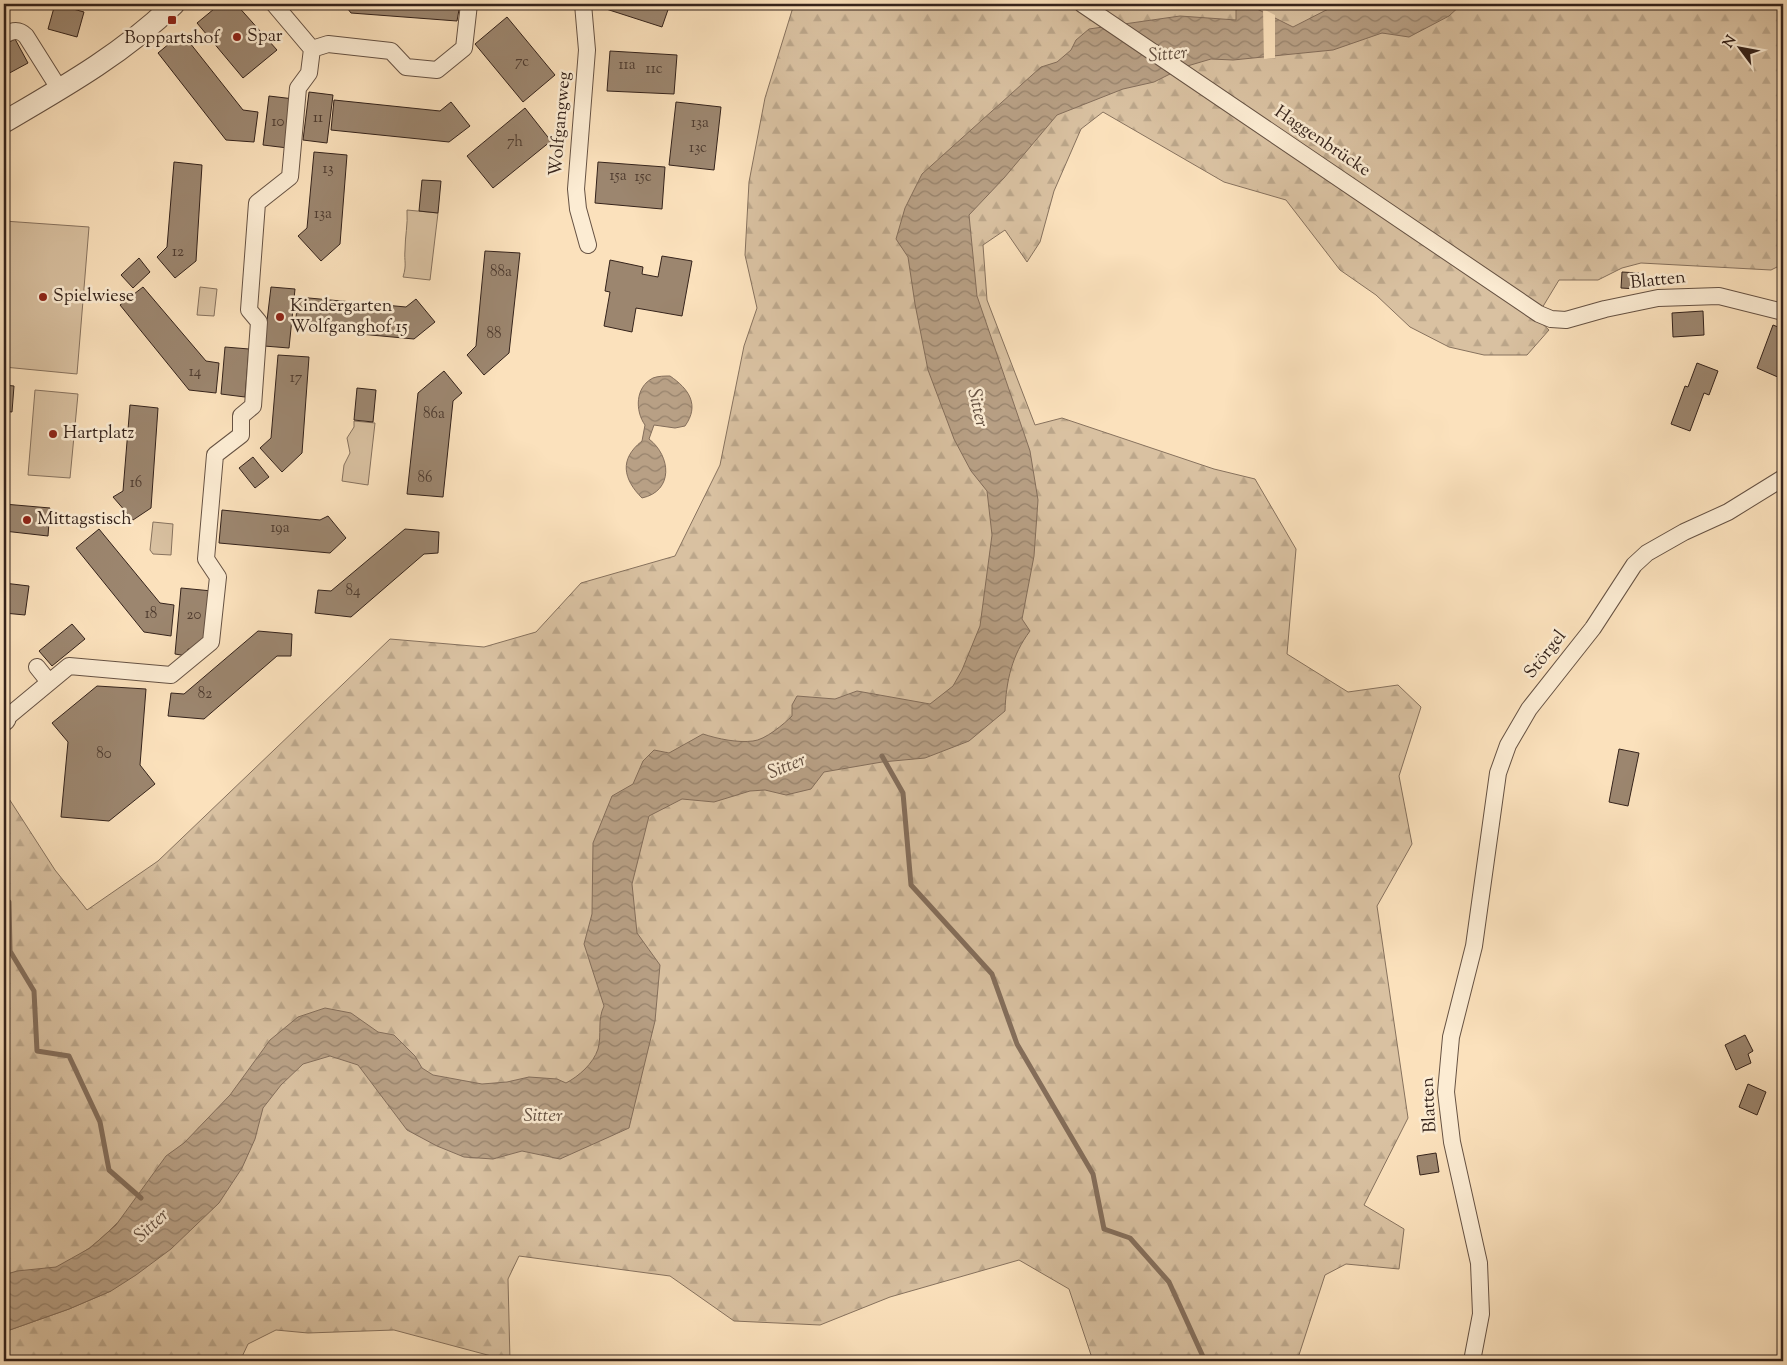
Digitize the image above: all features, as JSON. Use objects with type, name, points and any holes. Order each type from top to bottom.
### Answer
[{"type":"street","points":[[4,122],[60,90],[122,48],[174,4]]},
{"type":"street","points":[[4,719],[69,666],[171,675],[211,642],[218,577],[206,559],[215,455],[241,435],[241,416],[253,406],[259,322],[249,310],[257,203],[290,177],[298,88],[308,73],[312,49],[274,4]]},
{"type":"street","points":[[312,49],[328,44],[391,51],[406,67],[437,70],[464,48],[470,4]]},
{"type":"street","name":"Wolfgangweg","points":[[583,4],[587,50],[576,189],[578,209],[588,245]]},
{"type":"street","name":"Haggenbrücke","points":[[1082,4],[1539,314]]},
{"type":"street","points":[[4,35],[12,30],[22,32],[60,90]]},
{"type":"street","name":"Blatten","points":[[1539,314],[1551,319],[1566,320],[1650,300],[1719,296],[1783,312]]},
{"type":"street","name":"Störgel","points":[[1474,946],[1498,774],[1508,745],[1529,709],[1593,628],[1634,565],[1647,553],[1684,532],[1728,512],[1783,478]]},
{"type":"street","points":[[37,667],[49,682]]},
{"type":"street","name":"Blatten","points":[[1472,1361],[1481,1314],[1479,1264],[1452,1142],[1446,1092],[1451,1037],[1474,946]]},
{"type":"green space","points":[[794,4],[1783,4],[1783,264],[1771,270],[1641,263],[1622,268],[1598,280],[1559,280],[1536,318],[1549,330],[1527,355],[1484,355],[1449,347],[1410,327],[1376,295],[1340,270],[1286,200],[1224,182],[1103,112],[1081,129],[1054,191],[1040,242],[1027,262],[1005,230],[983,245],[987,300],[1035,425],[1062,418],[1214,469],[1255,479],[1296,549],[1287,654],[1348,692],[1398,685],[1421,707],[1399,776],[1412,844],[1377,906],[1408,1118],[1364,1205],[1404,1229],[1399,1269],[1346,1264],[1325,1275],[1297,1361],[1093,1361],[1069,1289],[1019,1260],[890,1297],[820,1325],[734,1321],[670,1276],[519,1256],[508,1279],[510,1361],[394,1330],[308,1333],[276,1330],[248,1344],[240,1361],[4,1361],[4,1332],[69,1309],[111,1291],[134,1204],[99,1240],[68,1262],[51,1269],[4,1275],[4,791],[55,870],[87,910],[158,861],[390,639],[484,647],[536,632],[581,583],[675,556],[720,465],[744,346],[757,308],[745,255],[749,182],[765,98]]},
{"type":"green space","points":[[407,210],[438,213],[430,280],[403,277]]},
{"type":"green space","name":"Spielwiese","points":[[4,221],[89,227],[77,374],[4,367]]},
{"type":"green space","points":[[200,287],[217,289],[214,316],[197,315]]},
{"type":"green space","name":"Hartplatz","points":[[35,390],[78,394],[70,478],[28,475]]},
{"type":"green space","points":[[354,421],[375,423],[368,485],[342,481],[344,465],[350,453],[347,438],[354,427]]},
{"type":"green space","points":[[153,522],[173,524],[171,555],[153,554],[150,550]]},
{"type":"water","name":"Sitter","points":[[1236,4],[1256,4],[1257,9],[1293,27],[1338,4],[1462,4],[1449,16],[1409,37],[1382,33],[1333,50],[1233,60],[1211,59],[1184,67],[1154,82],[1123,89],[1057,115],[1004,178],[969,215],[977,296],[1030,451],[1038,500],[1034,556],[1022,619],[1030,631],[1014,659],[1007,689],[1005,711],[969,741],[925,758],[882,762],[824,772],[811,789],[786,795],[765,790],[750,791],[714,802],[682,799],[649,816],[632,884],[637,933],[660,965],[655,1021],[629,1128],[560,1159],[522,1151],[493,1159],[464,1157],[437,1146],[407,1130],[358,1065],[330,1056],[303,1064],[281,1085],[263,1108],[255,1139],[242,1168],[219,1203],[171,1249],[111,1291],[69,1309],[4,1332],[4,1275],[17,1271],[56,1267],[90,1248],[116,1225],[166,1156],[184,1143],[230,1095],[270,1040],[298,1017],[325,1008],[351,1013],[378,1032],[394,1035],[415,1056],[422,1068],[433,1075],[482,1084],[507,1082],[529,1077],[557,1079],[566,1083],[581,1073],[593,1060],[598,1049],[604,1006],[584,944],[592,914],[593,843],[612,796],[633,784],[643,761],[654,750],[669,753],[703,734],[735,741],[758,740],[774,731],[792,716],[792,705],[797,696],[835,699],[857,691],[930,704],[953,686],[962,670],[980,626],[992,535],[987,491],[971,471],[954,439],[928,370],[908,257],[896,239],[905,208],[922,174],[1041,67],[1057,62],[1071,50],[1076,40],[1089,29],[1180,16],[1236,20]]},
{"type":"water","points":[[659,376],[670,376],[687,392],[692,404],[692,411],[685,426],[675,428],[654,425],[649,439],[662,454],[666,472],[660,488],[642,498],[631,484],[626,469],[630,455],[642,441],[645,425],[638,406],[638,400],[647,382]]},
{"type":"pier","points":[[1263,9],[1275,15],[1275,58],[1264,59]]},
{"type":"building","points":[[55,4],[84,12],[77,37],[48,29]]},
{"type":"building","name":"Spar","points":[[220,4],[236,4],[277,50],[243,78],[197,23]]},
{"type":"building","points":[[344,4],[460,4],[457,21],[351,13]]},
{"type":"building","points":[[604,4],[670,4],[662,27],[603,8]]},
{"type":"building","points":[[507,17],[555,75],[523,102],[475,44]]},
{"type":"building","points":[[182,33],[243,110],[258,112],[254,142],[226,140],[158,53]]},
{"type":"building","points":[[15,39],[28,63],[4,76],[4,45]]},
{"type":"building","points":[[610,51],[677,55],[674,94],[607,91]]},
{"type":"building","points":[[309,92],[333,95],[327,143],[303,140]]},
{"type":"building","points":[[269,96],[294,99],[288,148],[263,145]]},
{"type":"building","points":[[334,100],[440,111],[451,102],[470,126],[449,142],[331,130]]},
{"type":"building","points":[[676,102],[721,107],[714,170],[669,165]]},
{"type":"building","points":[[525,108],[551,141],[493,188],[467,156]]},
{"type":"building","points":[[314,152],[347,155],[340,244],[321,261],[298,236],[307,228]]},
{"type":"building","points":[[174,162],[202,165],[196,261],[175,278],[157,257],[167,247]]},
{"type":"building","points":[[598,162],[665,167],[662,209],[595,203]]},
{"type":"building","points":[[422,180],[441,181],[438,213],[419,211]]},
{"type":"building","points":[[485,251],[520,253],[509,353],[484,375],[467,355],[476,346]]},
{"type":"building","points":[[662,256],[692,261],[682,316],[636,308],[632,332],[604,326],[610,292],[605,291],[610,260],[643,267],[642,274],[658,277]]},
{"type":"building","points":[[139,258],[150,272],[133,288],[121,275]]},
{"type":"building","points":[[1622,272],[1639,273],[1638,289],[1621,288]]},
{"type":"building","points":[[143,287],[206,361],[219,363],[216,393],[189,390],[120,305]]},
{"type":"building","name":"Kindergarten Wolfganghof 15","points":[[271,287],[295,289],[289,348],[264,346]]},
{"type":"building","points":[[298,297],[406,307],[416,299],[435,322],[414,339],[295,328]]},
{"type":"building","points":[[1703,311],[1704,335],[1673,337],[1672,313]]},
{"type":"building","points":[[1773,325],[1783,329],[1783,370],[1780,378],[1757,368]]},
{"type":"building","points":[[225,347],[249,349],[245,397],[221,394]]},
{"type":"building","points":[[278,355],[309,357],[302,453],[282,472],[260,448],[271,438]]},
{"type":"building","points":[[1697,363],[1718,371],[1709,395],[1704,393],[1690,431],[1671,424],[1685,386],[1688,387]]},
{"type":"building","points":[[444,371],[462,393],[453,401],[443,497],[407,494],[418,393]]},
{"type":"building","points":[[4,385],[14,386],[12,412],[4,411]]},
{"type":"building","points":[[357,388],[376,390],[373,422],[354,420]]},
{"type":"building","points":[[130,405],[158,408],[151,508],[133,520],[113,497],[123,491]]},
{"type":"building","points":[[253,457],[269,477],[255,488],[239,468]]},
{"type":"building","name":"Mittagstisch","points":[[4,504],[50,508],[48,536],[4,531]]},
{"type":"building","points":[[222,510],[320,520],[328,516],[346,538],[330,553],[219,543]]},
{"type":"building","points":[[99,529],[160,603],[174,605],[171,636],[144,632],[76,548]]},
{"type":"building","points":[[405,529],[439,532],[438,553],[424,554],[351,617],[315,613],[318,590],[331,591]]},
{"type":"building","points":[[4,583],[29,586],[25,615],[4,613]]},
{"type":"building","points":[[181,588],[212,591],[207,639],[202,639],[201,645],[195,644],[194,650],[188,649],[187,656],[175,654]]},
{"type":"building","points":[[72,624],[85,639],[52,666],[39,651]]},
{"type":"building","points":[[258,631],[292,634],[291,656],[277,656],[204,719],[168,716],[171,693],[184,694]]},
{"type":"building","points":[[97,686],[146,689],[140,765],[155,784],[109,821],[61,817],[68,742],[52,723]]},
{"type":"building","points":[[1619,749],[1639,753],[1628,806],[1609,802]]},
{"type":"building","points":[[1745,1035],[1753,1051],[1748,1054],[1751,1063],[1736,1070],[1725,1045]]},
{"type":"building","points":[[1748,1084],[1766,1092],[1757,1115],[1739,1107]]},
{"type":"building","points":[[1436,1153],[1439,1172],[1420,1175],[1417,1156]]},
{"type":"waterway","points":[[882,756],[903,793],[911,885],[992,974],[1017,1044],[1093,1174],[1104,1229],[1130,1238],[1169,1282],[1205,1361]]},
{"type":"waterway","points":[[4,898],[9,902],[10,951],[34,991],[37,1051],[69,1056],[100,1122],[109,1170],[141,1198]]},
{"type":"place","name":"Boppartshof","points":[[172,20]]},
{"type":"place","name":"Spar","points":[[237,37]]},
{"type":"place","name":"Spielwiese","points":[[43,297]]},
{"type":"place","name":"Kindergarten Wolfganghof 15","points":[[280,317]]},
{"type":"place","name":"Hartplatz","points":[[53,434]]},
{"type":"place","name":"Mittagstisch","points":[[27,520]]}]
